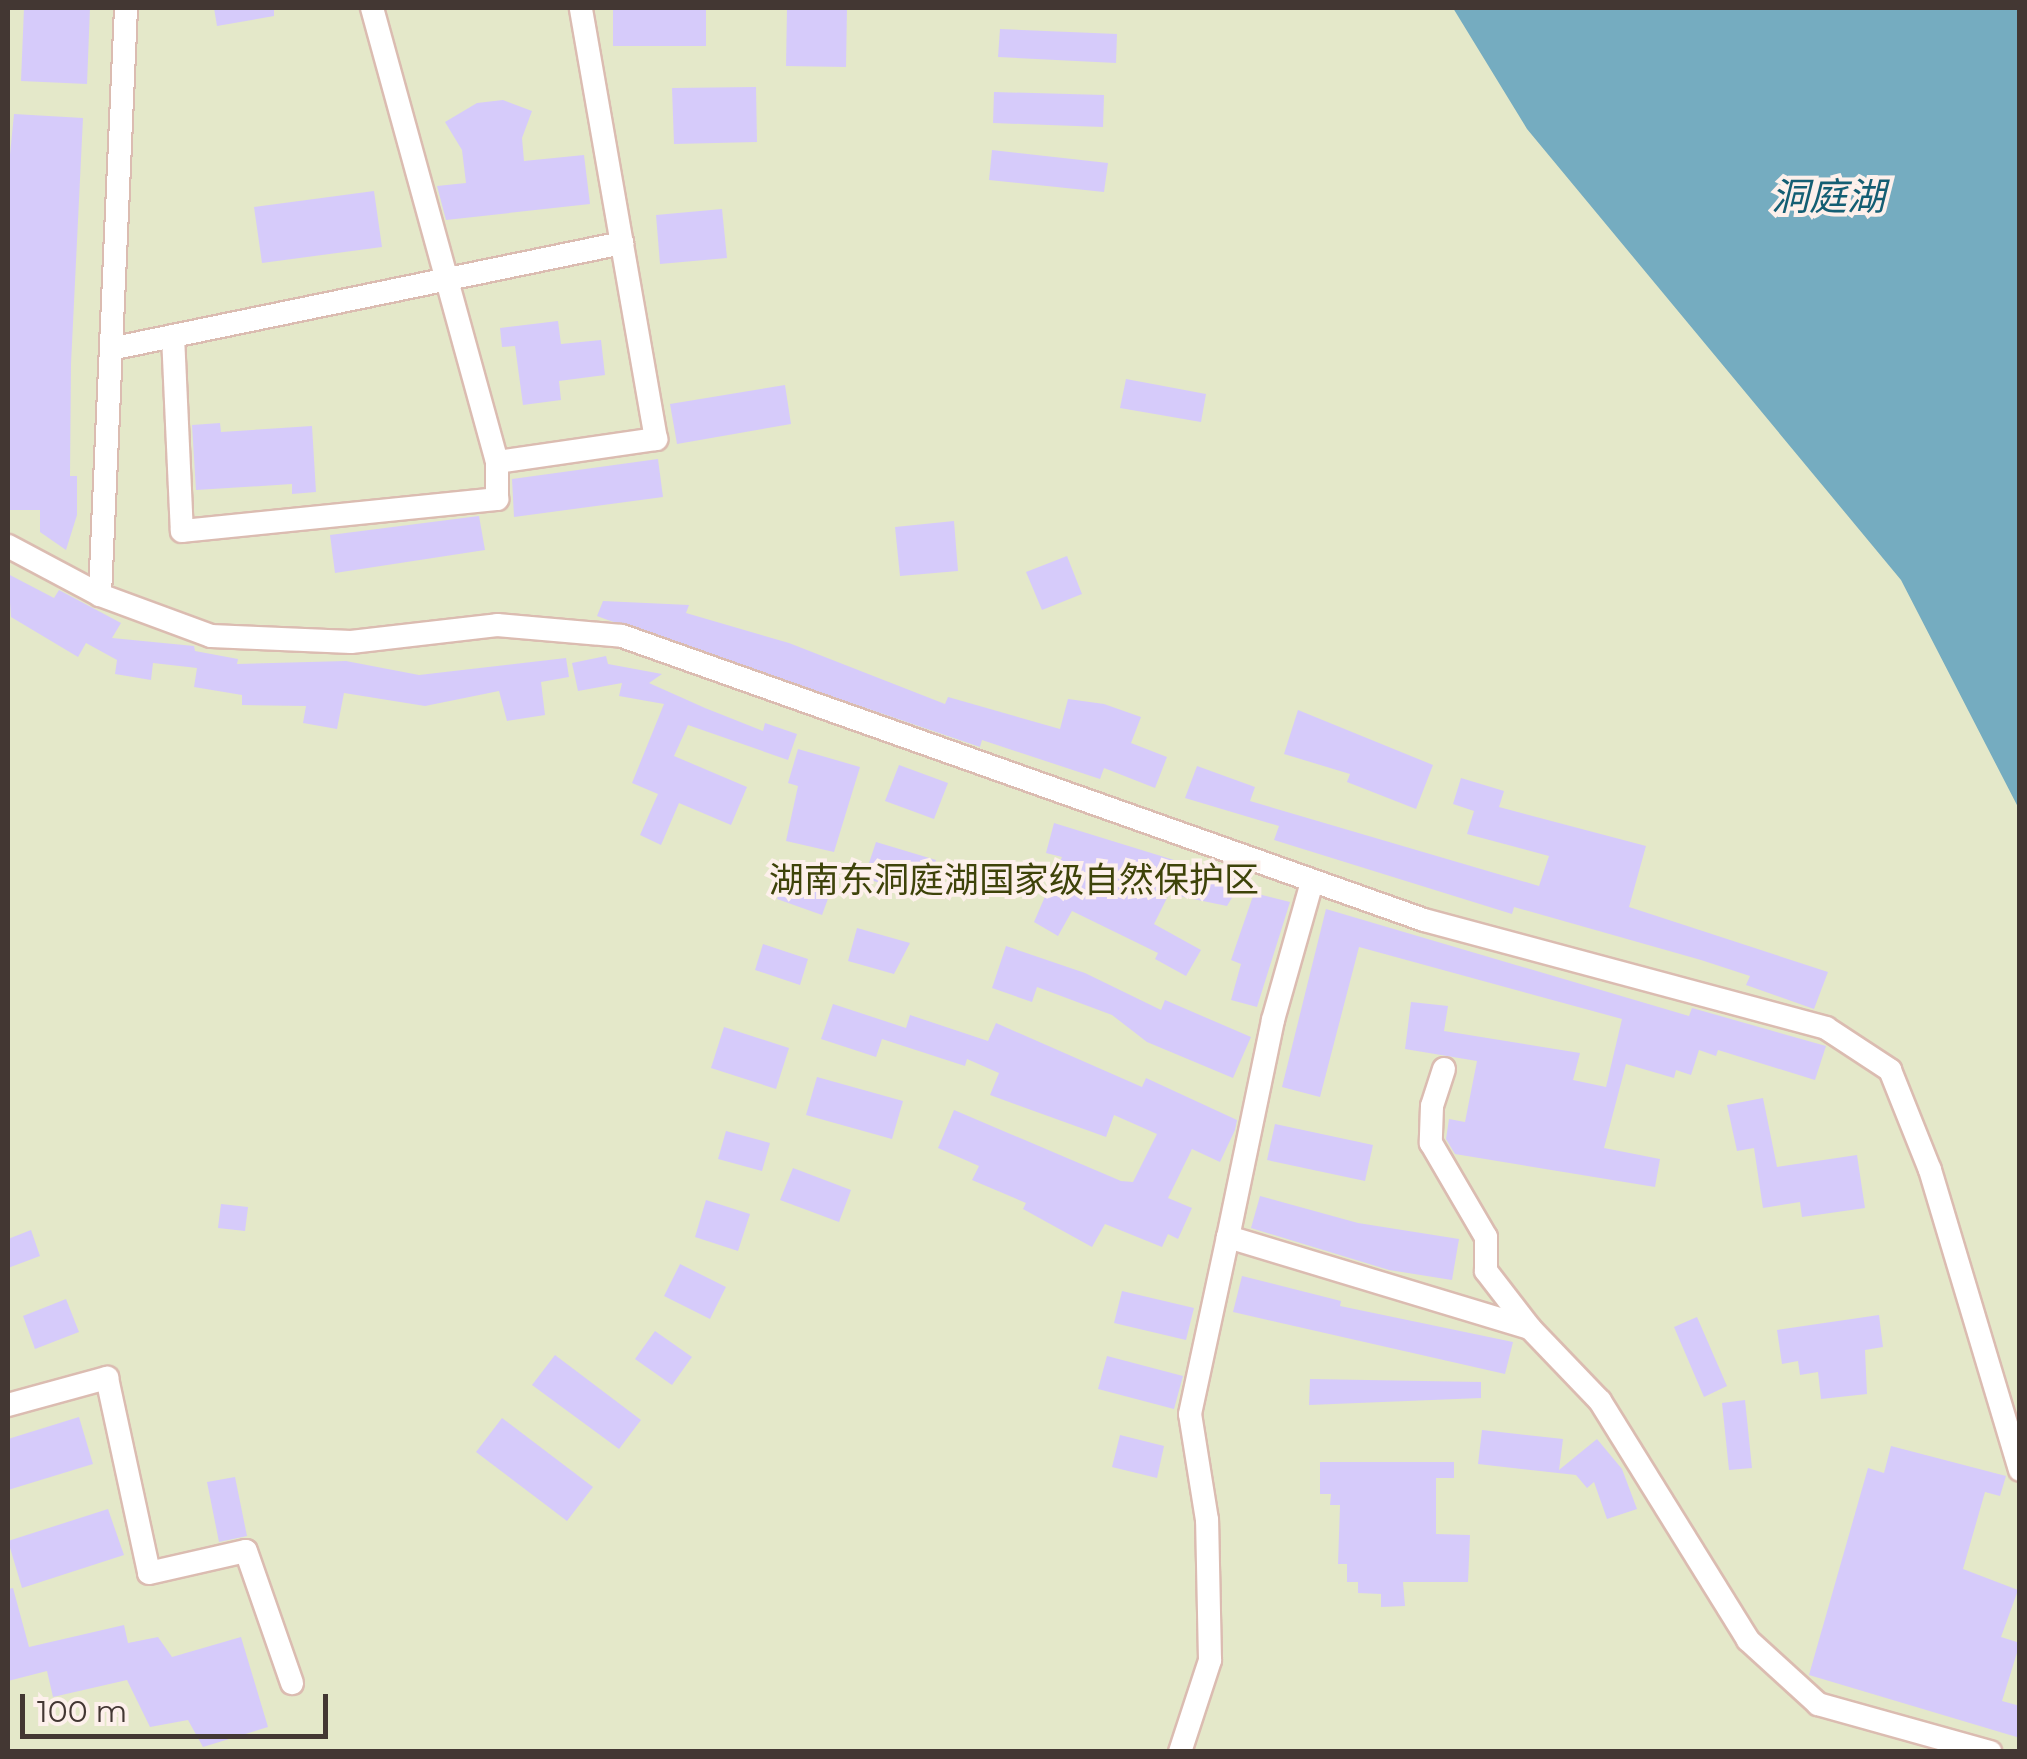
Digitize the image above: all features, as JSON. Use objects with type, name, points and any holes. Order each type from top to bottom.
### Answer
[{"type":"street","points":[[100,595],[115,348],[126,8]]},
{"type":"street","points":[[172,336],[182,531],[497,498],[497,462],[372,8]]},
{"type":"street","points":[[497,462],[656,439],[581,8]]},
{"type":"street","points":[[115,348],[622,242]]},
{"type":"street","points":[[8,546],[100,595],[212,636],[351,642],[496,625],[622,636],[1424,920],[1826,1028],[1890,1070],[1930,1170],[2020,1470]]},
{"type":"street","points":[[1180,1752],[1210,1660],[1207,1520],[1190,1414],[1273,1020],[1312,882]]},
{"type":"street","points":[[1444,1069],[1432,1106],[1431,1143],[1486,1236],[1486,1271],[1530,1328],[1600,1401],[1748,1640],[1818,1704],[1990,1752]]},
{"type":"street","points":[[1228,1237],[1530,1328]]},
{"type":"street","points":[[8,1405],[107,1378],[149,1574],[246,1551],[292,1683]]},
{"type":"green space","name":"湖南东洞庭湖国家级自然保护区","points":[[8,8],[2019,8],[2019,1751],[8,1752]]},
{"type":"water","name":"洞庭湖","points":[[1453,8],[2019,8],[2019,809],[1901,580],[1527,129]]},
{"type":"building","points":[[24,8],[90,8],[87,84],[21,81]]},
{"type":"building","points":[[214,8],[274,8],[274,16],[217,26]]},
{"type":"building","points":[[613,8],[706,8],[706,46],[613,46]]},
{"type":"building","points":[[787,8],[847,8],[846,67],[786,66]]},
{"type":"building","points":[[1000,29],[1117,34],[1116,63],[998,57]]},
{"type":"building","points":[[756,87],[757,142],[674,144],[672,88]]},
{"type":"building","points":[[994,92],[1104,95],[1103,127],[993,123]]},
{"type":"building","points":[[503,100],[532,111],[522,138],[524,161],[584,155],[590,204],[446,220],[437,186],[466,183],[462,150],[445,122],[477,103]]},
{"type":"building","points":[[14,114],[83,118],[71,364],[70,476],[77,476],[77,515],[66,550],[40,532],[40,510],[8,510],[8,175]]},
{"type":"building","points":[[992,150],[1108,163],[1104,192],[989,180]]},
{"type":"building","points":[[374,191],[382,247],[262,263],[254,207]]},
{"type":"building","points":[[722,209],[727,258],[660,264],[656,215]]},
{"type":"building","points":[[558,321],[561,344],[601,340],[605,375],[559,381],[561,400],[523,405],[515,346],[502,347],[500,328]]},
{"type":"building","points":[[1126,379],[1206,394],[1201,422],[1120,408]]},
{"type":"building","points":[[785,385],[791,424],[677,444],[670,404]]},
{"type":"building","points":[[220,423],[221,432],[312,426],[316,492],[292,494],[292,484],[196,490],[192,425]]},
{"type":"building","points":[[658,459],[663,497],[514,517],[512,479]]},
{"type":"building","points":[[479,516],[485,550],[335,573],[330,535]]},
{"type":"building","points":[[954,521],[958,571],[900,576],[895,527]]},
{"type":"building","points":[[1067,556],[1082,594],[1042,610],[1026,572]]},
{"type":"building","points":[[8,574],[54,598],[59,590],[121,623],[112,638],[194,646],[195,651],[238,659],[237,664],[346,661],[419,675],[566,658],[569,677],[541,682],[545,715],[507,721],[499,691],[425,706],[344,693],[337,729],[303,723],[306,706],[242,705],[242,695],[194,687],[197,668],[153,663],[151,680],[115,674],[117,660],[86,643],[78,657],[11,617]]},
{"type":"building","points":[[603,601],[689,605],[686,613],[789,643],[945,704],[948,697],[1060,729],[1068,699],[1104,704],[1141,717],[1131,743],[1167,757],[1155,788],[1104,768],[1100,779],[982,740],[980,747],[597,616]]},
{"type":"building","points":[[606,656],[608,664],[662,674],[649,683],[705,708],[763,731],[765,723],[797,734],[788,760],[688,725],[674,756],[747,787],[731,825],[679,803],[661,845],[640,835],[658,794],[632,783],[664,704],[619,696],[622,683],[578,691],[572,663]]},
{"type":"building","points":[[1298,710],[1433,765],[1416,809],[1347,782],[1350,774],[1284,754]]},
{"type":"building","points":[[798,749],[860,767],[834,852],[786,841],[798,786],[788,783]]},
{"type":"building","points":[[899,765],[948,783],[934,819],[885,801]]},
{"type":"building","points":[[1197,766],[1255,787],[1250,801],[1539,886],[1549,856],[1467,834],[1474,811],[1453,804],[1461,778],[1504,791],[1499,807],[1646,846],[1629,907],[1828,972],[1814,1009],[1746,985],[1750,976],[1701,960],[1514,907],[1512,914],[1274,840],[1279,826],[1185,798]]},
{"type":"building","points":[[1054,823],[1242,881],[1227,906],[1169,894],[1154,924],[1201,950],[1186,976],[1155,959],[1158,953],[1072,911],[1058,936],[1034,922],[1062,857],[1046,853]]},
{"type":"building","points":[[876,842],[936,860],[925,897],[864,878]]},
{"type":"building","points":[[784,879],[829,896],[822,915],[777,899]]},
{"type":"building","points":[[1254,893],[1290,902],[1257,1007],[1231,1000],[1241,964],[1231,960]]},
{"type":"building","points":[[1326,909],[1689,1016],[1692,1008],[1826,1046],[1815,1080],[1718,1050],[1716,1056],[1699,1050],[1691,1075],[1676,1070],[1674,1078],[1626,1064],[1604,1148],[1660,1159],[1655,1187],[1455,1154],[1446,1139],[1449,1119],[1465,1122],[1477,1061],[1405,1049],[1411,1002],[1448,1006],[1444,1031],[1580,1053],[1573,1080],[1606,1087],[1622,1019],[1359,947],[1320,1097],[1282,1087]]},
{"type":"building","points":[[857,928],[910,943],[894,974],[848,961]]},
{"type":"building","points":[[763,944],[808,959],[800,985],[755,970]]},
{"type":"building","points":[[1006,946],[1085,973],[1161,1010],[1165,1000],[1251,1037],[1233,1078],[1147,1042],[1112,1015],[1037,987],[1032,1002],[992,988]]},
{"type":"building","points":[[833,1004],[906,1028],[910,1015],[988,1041],[996,1023],[1142,1087],[1146,1078],[1237,1120],[1235,1130],[1220,1162],[1192,1149],[1168,1198],[1192,1208],[1178,1239],[1168,1234],[1162,1247],[1105,1224],[1092,1247],[1023,1209],[1026,1203],[972,1180],[979,1166],[938,1148],[954,1110],[1121,1181],[1133,1182],[1157,1134],[1114,1115],[1106,1137],[990,1095],[999,1073],[967,1059],[965,1066],[882,1039],[876,1057],[821,1039]]},
{"type":"building","points":[[724,1027],[789,1048],[776,1089],[711,1068]]},
{"type":"building","points":[[817,1077],[903,1101],[892,1139],[806,1115]]},
{"type":"building","points":[[1763,1098],[1777,1167],[1857,1155],[1865,1208],[1802,1217],[1800,1202],[1763,1208],[1754,1148],[1737,1151],[1727,1105]]},
{"type":"building","points":[[1275,1124],[1373,1145],[1365,1181],[1267,1160]]},
{"type":"building","points":[[726,1131],[770,1143],[762,1171],[718,1159]]},
{"type":"building","points":[[793,1168],[851,1190],[839,1222],[780,1200]]},
{"type":"building","points":[[1260,1196],[1358,1223],[1459,1239],[1452,1280],[1389,1270],[1251,1228]]},
{"type":"building","points":[[706,1200],[750,1214],[738,1251],[695,1237]]},
{"type":"building","points":[[221,1204],[248,1207],[245,1231],[218,1228]]},
{"type":"building","points":[[31,1230],[40,1256],[8,1268],[8,1239]]},
{"type":"building","points":[[680,1264],[726,1287],[710,1319],[664,1296]]},
{"type":"building","points":[[1242,1276],[1341,1301],[1340,1306],[1513,1342],[1505,1374],[1233,1312]]},
{"type":"building","points":[[1122,1291],[1194,1308],[1186,1340],[1114,1323]]},
{"type":"building","points":[[66,1299],[79,1332],[35,1349],[23,1316]]},
{"type":"building","points":[[1879,1315],[1883,1347],[1865,1350],[1867,1394],[1821,1399],[1818,1372],[1800,1375],[1798,1361],[1782,1364],[1777,1330]]},
{"type":"building","points":[[1697,1317],[1727,1386],[1704,1397],[1674,1327]]},
{"type":"building","points":[[655,1331],[692,1357],[672,1385],[635,1359]]},
{"type":"building","points":[[555,1355],[641,1420],[619,1449],[532,1385]]},
{"type":"building","points":[[1107,1356],[1183,1376],[1174,1409],[1098,1389]]},
{"type":"building","points":[[1310,1379],[1481,1382],[1481,1398],[1309,1405]]},
{"type":"building","points":[[1745,1400],[1752,1468],[1729,1470],[1722,1403]]},
{"type":"building","points":[[79,1417],[93,1464],[8,1490],[8,1439]]},
{"type":"building","points":[[502,1418],[593,1487],[567,1521],[476,1452]]},
{"type":"building","points":[[1482,1430],[1563,1439],[1559,1470],[1597,1439],[1622,1469],[1637,1509],[1607,1519],[1594,1482],[1587,1488],[1576,1475],[1478,1464]]},
{"type":"building","points":[[1120,1435],[1164,1446],[1157,1478],[1112,1467]]},
{"type":"building","points":[[1891,1446],[2006,1476],[2000,1496],[1985,1492],[1963,1569],[2018,1590],[2001,1637],[2020,1643],[2002,1701],[2020,1706],[2020,1738],[1809,1675],[1868,1468],[1884,1473]]},
{"type":"building","points":[[1320,1462],[1454,1462],[1454,1478],[1436,1478],[1436,1534],[1470,1535],[1468,1582],[1403,1582],[1405,1606],[1381,1607],[1381,1594],[1358,1593],[1358,1582],[1347,1582],[1347,1564],[1338,1564],[1340,1505],[1330,1505],[1331,1494],[1320,1494]]},
{"type":"building","points":[[235,1477],[247,1536],[219,1542],[207,1482]]},
{"type":"building","points":[[108,1509],[124,1555],[22,1588],[8,1541]]},
{"type":"building","points":[[13,1588],[29,1647],[124,1625],[128,1643],[158,1637],[172,1657],[241,1637],[268,1727],[203,1747],[188,1720],[150,1727],[127,1680],[53,1697],[47,1671],[8,1681],[8,1589]]}]
